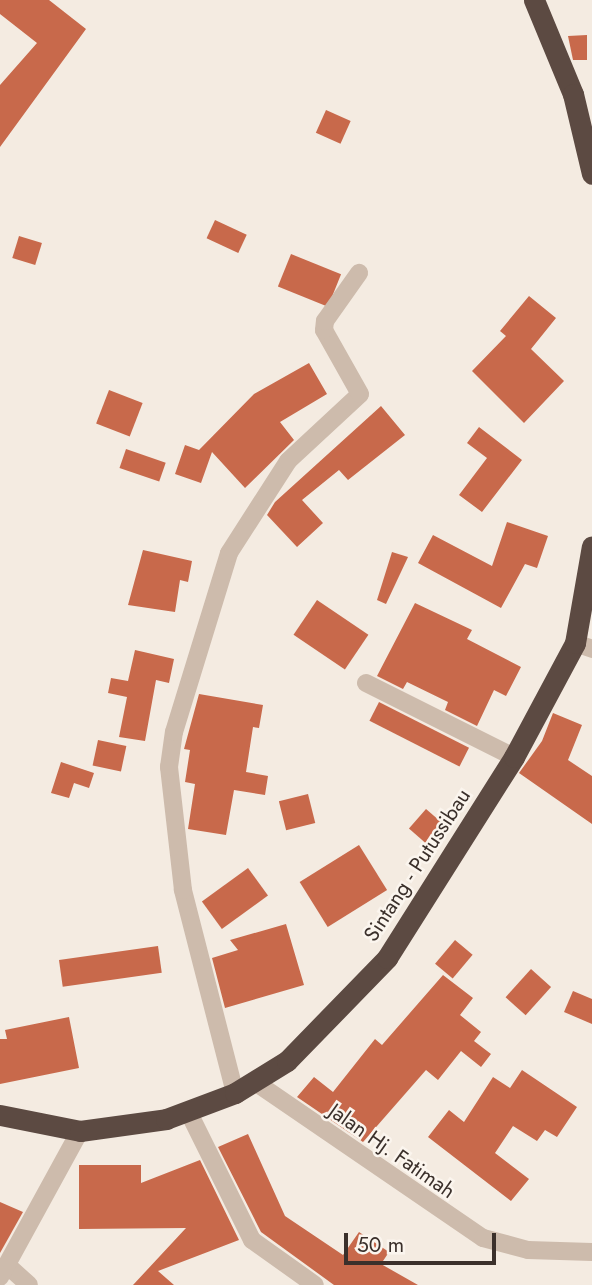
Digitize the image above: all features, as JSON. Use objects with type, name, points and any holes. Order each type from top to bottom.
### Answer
[{"type":"highway","points":[[534,0],[573,94],[592,174]]},
{"type":"highway","name":"Sintang - Putussibau","points":[[0,1115],[80,1131],[189,1113],[235,1093],[287,1061],[387,958],[584,646],[592,546]]},
{"type":"street","points":[[235,1093],[183,890],[169,767],[174,732],[229,553],[288,461],[360,394],[324,330],[325,321],[359,273]]},
{"type":"street","points":[[366,683],[514,757]]},
{"type":"street","name":"Jalan Hj. Fatimah","points":[[255,1082],[483,1238],[528,1250],[592,1252]]},
{"type":"street","points":[[189,1113],[252,1240],[315,1285]]},
{"type":"street","points":[[29,1285],[4,1271],[80,1131]]},
{"type":"building","points":[[0,0],[49,0],[86,29],[0,147],[0,85],[37,43],[0,14]]},
{"type":"building","points":[[587,35],[587,60],[573,60],[568,36]]},
{"type":"building","points":[[326,110],[351,121],[340,144],[316,133]]},
{"type":"building","points":[[215,220],[247,235],[238,253],[207,238]]},
{"type":"building","points":[[19,236],[42,243],[35,265],[12,258]]},
{"type":"building","points":[[291,254],[341,274],[328,307],[278,286]]},
{"type":"building","points":[[529,296],[556,318],[531,349],[564,381],[524,423],[472,371],[506,336],[500,331]]},
{"type":"building","points":[[309,363],[327,394],[280,422],[294,440],[245,488],[212,452],[201,483],[175,474],[185,445],[199,450],[254,394]]},
{"type":"building","points":[[109,390],[143,403],[130,437],[96,424]]},
{"type":"building","points":[[381,406],[405,435],[348,480],[339,470],[302,500],[323,523],[297,547],[267,515],[275,502]]},
{"type":"building","points":[[479,427],[522,460],[482,512],[459,495],[487,458],[467,443]]},
{"type":"building","points":[[126,449],[166,463],[159,482],[119,468]]},
{"type":"building","points":[[507,522],[548,536],[537,568],[525,564],[501,608],[418,563],[433,535],[492,566]]},
{"type":"building","points":[[143,550],[192,561],[188,582],[180,580],[175,612],[128,605]]},
{"type":"building","points":[[392,552],[408,557],[386,604],[377,600]]},
{"type":"building","points":[[317,600],[368,635],[345,669],[294,635]]},
{"type":"building","points":[[415,603],[472,630],[467,639],[521,667],[506,696],[494,690],[477,726],[445,710],[448,702],[407,682],[403,689],[377,676]]},
{"type":"building","points":[[135,650],[174,659],[169,683],[156,680],[145,741],[119,737],[127,697],[108,693],[111,678],[128,681]]},
{"type":"building","points":[[199,694],[263,705],[259,728],[253,727],[246,772],[268,776],[265,795],[234,790],[226,835],[188,829],[195,784],[185,782],[190,750],[184,749]]},
{"type":"building","points":[[379,702],[469,748],[459,767],[369,721]]},
{"type":"building","points":[[553,713],[582,725],[568,760],[592,776],[592,824],[519,773],[542,741]]},
{"type":"building","points":[[98,740],[126,746],[121,771],[93,765]]},
{"type":"building","points":[[61,762],[94,773],[89,788],[74,783],[69,798],[51,793]]},
{"type":"building","points":[[308,794],[315,823],[286,830],[279,801]]},
{"type":"building","points":[[426,809],[447,827],[430,847],[409,829]]},
{"type":"building","points":[[359,845],[387,890],[328,927],[300,882]]},
{"type":"building","points":[[248,868],[268,896],[222,929],[202,902]]},
{"type":"building","points":[[286,924],[304,985],[225,1008],[212,958],[238,950],[230,940]]},
{"type":"building","points":[[455,940],[473,955],[453,979],[435,964]]},
{"type":"building","points":[[158,946],[162,973],[63,987],[59,960]]},
{"type":"building","points":[[531,969],[551,987],[526,1015],[506,997]]},
{"type":"building","points":[[443,975],[473,998],[460,1015],[481,1032],[474,1041],[491,1054],[481,1067],[461,1051],[438,1080],[426,1070],[363,1142],[297,1097],[314,1077],[333,1092],[375,1039],[382,1045]]},
{"type":"building","points":[[573,991],[592,999],[592,1024],[564,1012]]},
{"type":"building","points":[[69,1017],[79,1068],[0,1084],[0,1039],[7,1039],[5,1030]]},
{"type":"building","points":[[522,1070],[577,1107],[557,1137],[545,1130],[537,1141],[513,1126],[495,1153],[529,1179],[511,1201],[428,1137],[449,1110],[464,1122],[493,1077],[510,1088]]},
{"type":"building","points":[[248,1134],[285,1216],[343,1255],[359,1232],[389,1252],[381,1264],[418,1285],[334,1285],[261,1232],[218,1147]]},
{"type":"building","points":[[200,1160],[239,1240],[158,1271],[174,1285],[133,1285],[186,1228],[79,1229],[79,1165],[141,1165],[141,1183]]},
{"type":"building","points":[[0,1202],[23,1212],[0,1253]]}]
